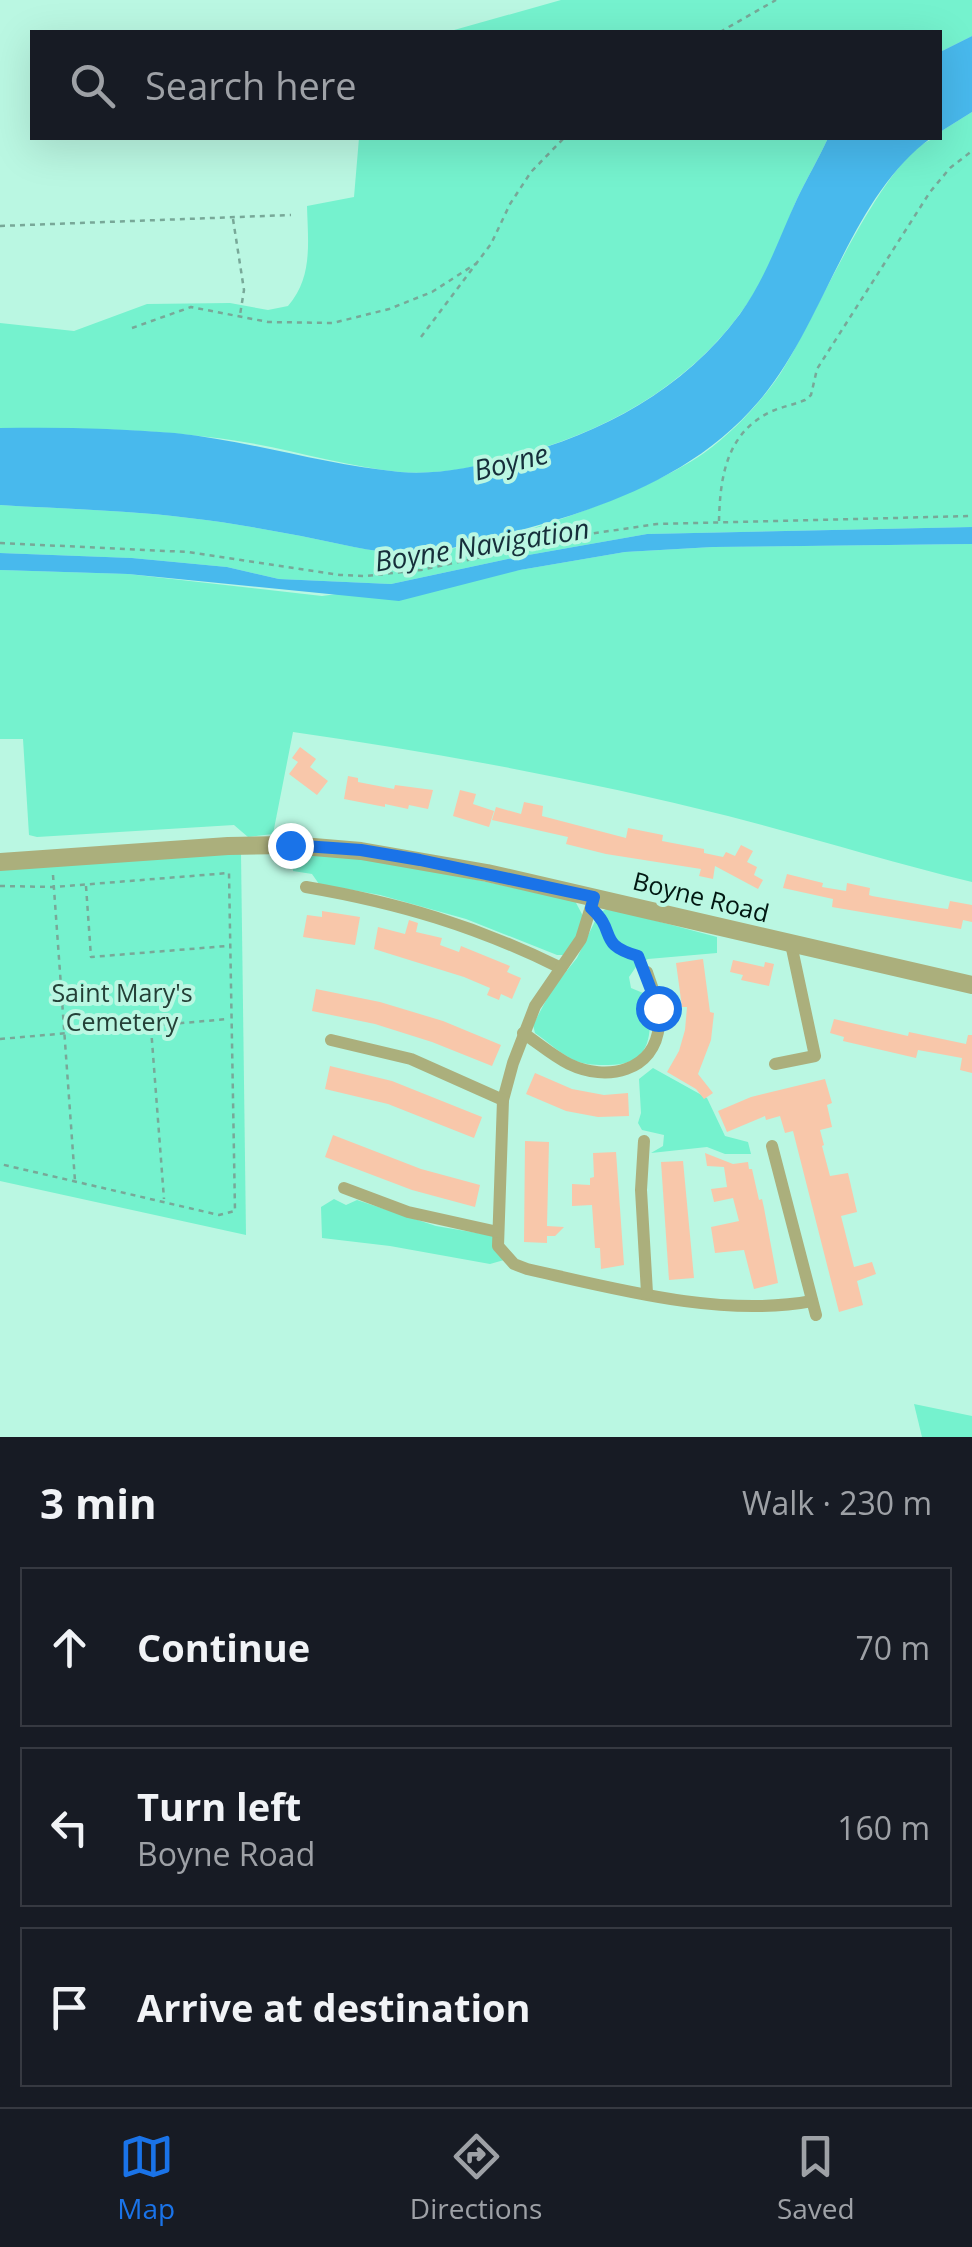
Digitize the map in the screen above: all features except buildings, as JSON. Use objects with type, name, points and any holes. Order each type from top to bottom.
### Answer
[{"type":"street","name":"Boyne Road","points":[[0,862],[290,845],[361,850],[420,860],[593,903],[972,986]]},
{"type":"street","points":[[306,887],[432,914],[521,948],[561,968]]},
{"type":"street","points":[[593,903],[582,939],[534,1006],[504,1100],[498,1246],[514,1264],[613,1289],[756,1307],[812,1301]]},
{"type":"street","points":[[775,1064],[814,1056],[791,944]]},
{"type":"street","points":[[523,1033],[568,1064],[600,1072],[631,1069],[650,1051],[660,1023],[647,972]]},
{"type":"street","points":[[331,1040],[411,1059],[504,1100]]},
{"type":"street","points":[[644,1141],[641,1190],[647,1293]]},
{"type":"street","points":[[772,1146],[816,1316]]},
{"type":"street","points":[[344,1188],[424,1216],[498,1232]]},
{"type":"path","points":[[724,30],[776,0]]},
{"type":"path","points":[[421,337],[477,263],[530,172],[562,140]]},
{"type":"path","points":[[719,521],[727,453],[759,419],[811,394],[817,369],[930,192],[950,168],[972,151]]},
{"type":"path","points":[[0,226],[291,216]]},
{"type":"path","points":[[233,218],[244,290],[240,315]]},
{"type":"path","points":[[132,328],[191,307],[268,322],[333,322],[390,309],[432,292],[477,263]]},
{"type":"path","points":[[0,543],[188,552],[366,576],[422,570],[626,528],[719,521],[972,516]]},
{"type":"path","points":[[52,858],[76,1183]]},
{"type":"path","points":[[0,886],[54,887],[229,873],[235,1211],[219,1215],[0,1164]]},
{"type":"path","points":[[86,884],[92,957],[229,945]]},
{"type":"path","points":[[593,903],[608,940],[622,952],[638,956],[647,972]]},
{"type":"path","points":[[0,1040],[230,1019]]},
{"type":"path","points":[[151,1026],[164,1202]]},
{"type":"green space","points":[[561,0],[972,0],[972,36],[942,51],[942,30],[454,30]]},
{"type":"green space","points":[[972,112],[972,527],[647,534],[391,584],[279,579],[227,567],[132,558],[0,553],[0,505],[189,518],[371,550],[413,553],[522,532],[644,486],[704,453],[754,408],[792,354],[875,202],[898,169],[920,147],[942,140],[942,131]]},
{"type":"green space","points":[[359,140],[827,140],[768,269],[726,331],[701,358],[643,402],[611,420],[542,448],[472,467],[418,473],[362,467],[250,443],[188,435],[0,428],[0,323],[74,331],[147,304],[230,303],[268,310],[288,306],[305,271],[307,206],[354,197]]},
{"type":"green space","points":[[972,544],[972,882],[620,791],[457,758],[293,732],[273,834],[248,837],[234,825],[37,837],[29,835],[23,739],[0,739],[0,570],[128,574],[322,596],[625,552]]},
{"type":"green space","name":"Saint Mary's Cemetery","points":[[241,853],[246,1235],[0,1181],[0,870]]},
{"type":"green space","points":[[274,853],[361,855],[575,901],[583,916],[575,940],[563,955],[557,955],[466,919],[380,895],[319,884],[312,874],[293,871],[294,862],[275,862]]},
{"type":"green space","points":[[608,908],[717,937],[717,953],[648,959],[638,964],[629,977],[631,988],[648,995],[647,1044],[634,1059],[608,1065],[576,1061],[535,1033],[533,1025],[552,989],[577,958],[599,913]]},
{"type":"green space","points":[[653,1068],[707,1098],[725,1136],[748,1142],[751,1154],[725,1154],[707,1147],[651,1153],[663,1146],[664,1135],[642,1130],[638,1123],[639,1079]]},
{"type":"green space","points":[[334,1199],[346,1205],[357,1200],[436,1226],[495,1236],[504,1260],[490,1264],[322,1238],[321,1207]]},
{"type":"green space","points":[[914,1404],[972,1416],[972,1437],[922,1437]]},
{"type":"water","points":[[972,36],[972,112],[942,131],[942,51]]},
{"type":"water","name":"Boyne","points":[[827,140],[929,140],[903,163],[879,194],[802,336],[759,401],[705,451],[674,471],[607,502],[458,547],[413,553],[370,550],[189,518],[0,505],[0,428],[175,433],[414,473],[485,464],[578,435],[639,405],[718,341],[757,286]]},
{"type":"water","points":[[972,527],[972,544],[625,552],[520,570],[399,601],[128,574],[0,570],[0,553],[132,558],[227,567],[279,579],[391,584],[647,534]]},
{"type":"route","points":[[290,845],[361,850],[420,860],[594,897],[591,908],[604,923],[608,940],[622,952],[638,956],[643,963],[658,1008]]},
{"type":"water label","name":"Boyne Navigation","points":[[482,545]]}]
